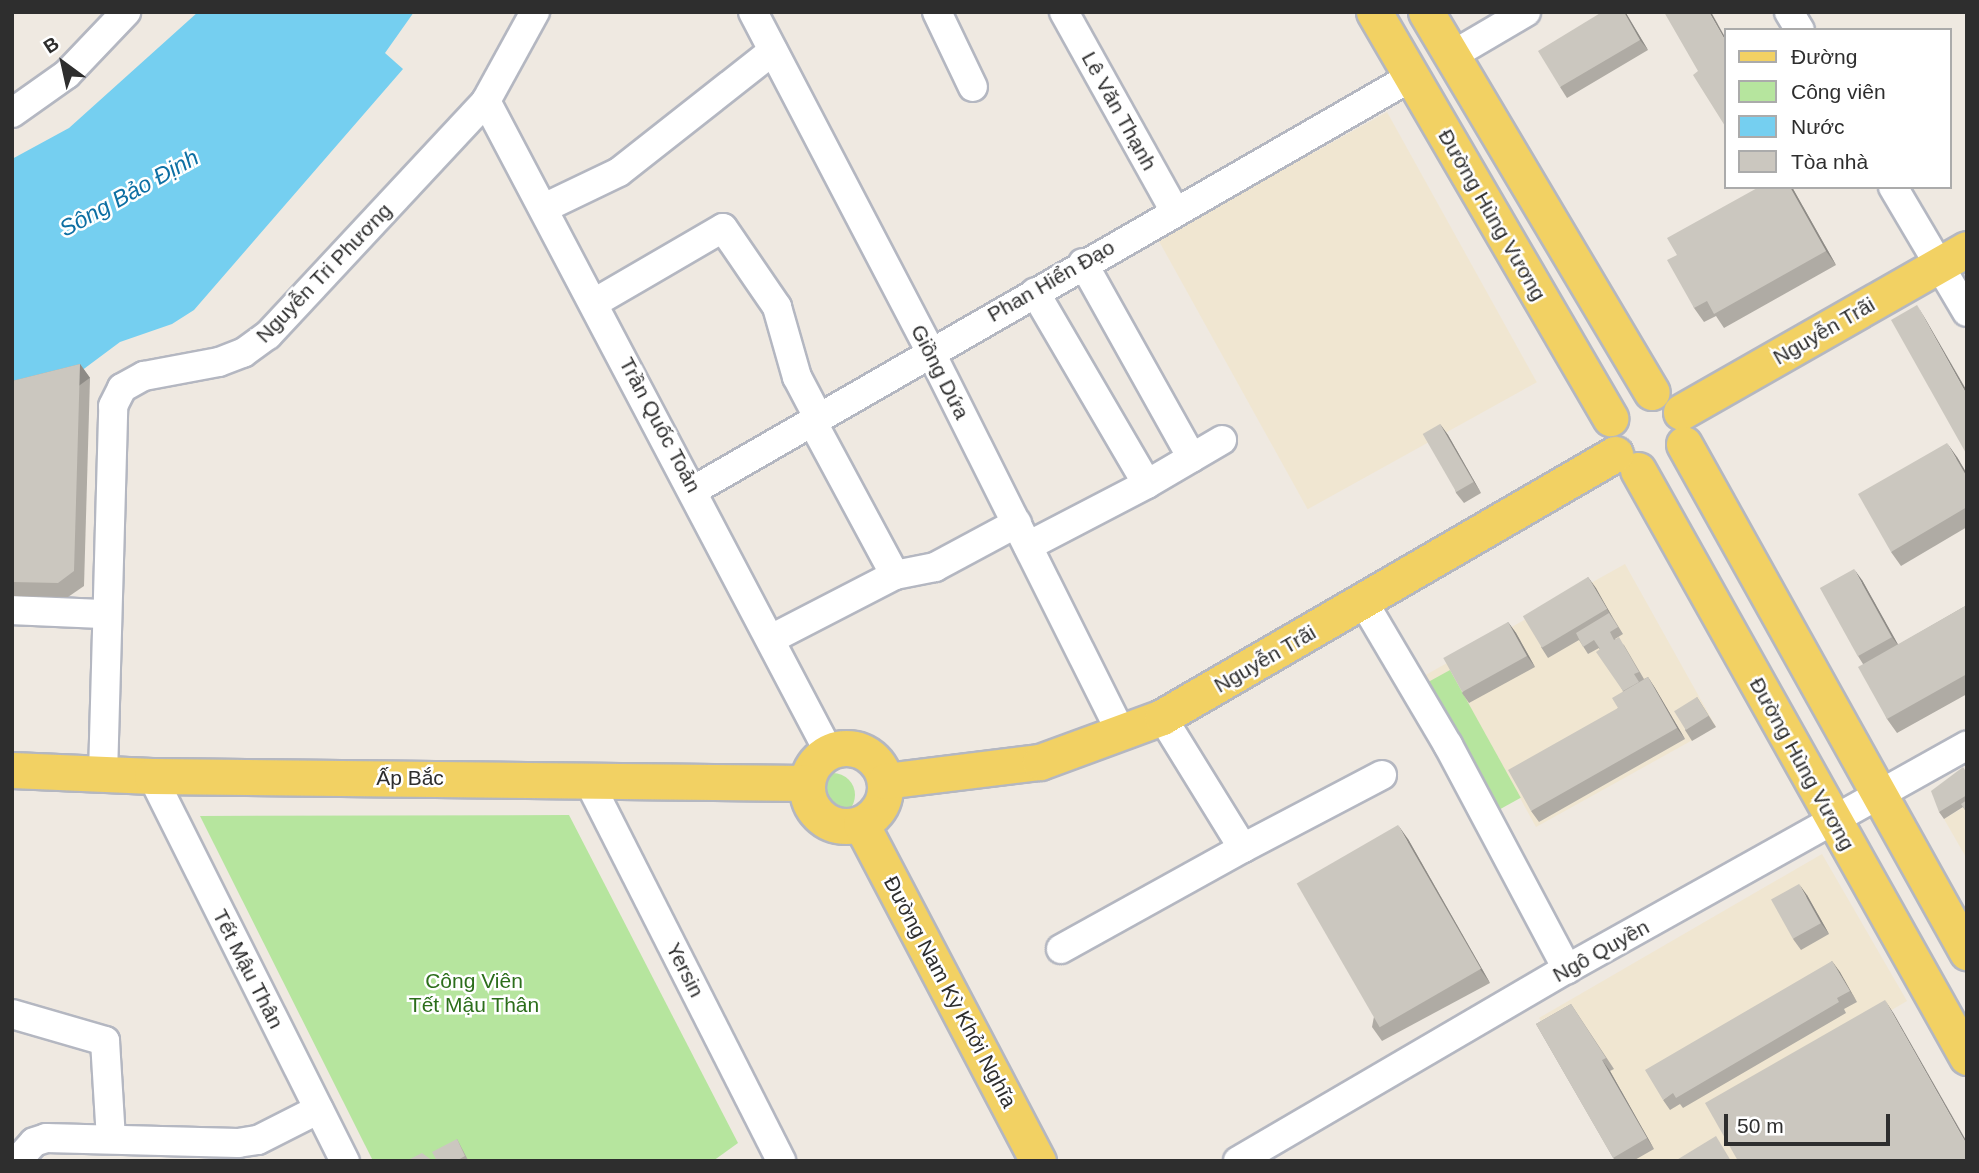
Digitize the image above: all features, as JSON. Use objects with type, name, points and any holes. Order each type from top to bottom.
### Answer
[{"type":"main road","name":"Đường Hùng Vương","points":[[1374,12],[1610,418]]},
{"type":"main road","points":[[1426,12],[1652,393]]},
{"type":"main road","name":"Nguyễn Trãi","points":[[885,780],[1029,764],[1122,735],[1162,717],[1364,603],[1626,462],[1652,472],[1666,466],[1683,428],[1953,257]]},
{"type":"main road","points":[[1626,462],[1607,431],[1610,418],[1626,398],[1652,393],[1664,396],[1878,797],[1967,952]]},
{"type":"main road","name":"Đường Hùng Vương","points":[[1626,462],[1967,1056]]},
{"type":"main road","points":[[853,748],[864,752],[882,769],[885,780],[878,811],[862,824],[838,826],[818,815],[807,794],[807,783],[818,759],[829,752],[853,748]]},
{"type":"main road","name":"Ấp Bắc","points":[[12,770],[152,776],[807,783]]},
{"type":"main road","name":"Đường Nam Kỳ Khởi Nghĩa","points":[[862,824],[1038,1161]]},
{"type":"street","points":[[12,113],[67,74],[126,12]]},
{"type":"street","name":"Nguyễn Tri Phương","points":[[103,775],[105,614],[113,406],[122,388],[144,376],[219,362],[243,353],[268,335],[486,101],[535,12]]},
{"type":"street","name":"Giồng Dứa","points":[[753,12],[930,351],[1122,735]]},
{"type":"street","points":[[937,12],[973,87]]},
{"type":"street","name":"Lê Văn Thạnh","points":[[1064,12],[1174,210]]},
{"type":"street","points":[[1451,56],[1526,12]]},
{"type":"street","points":[[1789,12],[1799,28]]},
{"type":"street","points":[[544,208],[619,172],[773,51]]},
{"type":"street","name":"Phan Hiển Đạo","points":[[694,490],[1174,210],[1411,77]]},
{"type":"street","name":"Trần Quốc Toản","points":[[486,101],[694,490],[829,752]]},
{"type":"street","points":[[1896,189],[1953,257],[1967,312]]},
{"type":"street","points":[[594,303],[723,228],[777,307],[797,377],[815,419],[895,575]]},
{"type":"street","points":[[1083,263],[1192,458]]},
{"type":"street","points":[[1035,292],[1147,484]]},
{"type":"street","points":[[771,639],[895,575],[935,567],[1023,535],[1147,484],[1222,440]]},
{"type":"street","points":[[1364,603],[1448,745],[1567,969]]},
{"type":"street","points":[[12,610],[105,614]]},
{"type":"street","points":[[1162,717],[1243,848]]},
{"type":"street","name":"Ngô Quyền","points":[[1238,1161],[1567,969],[1967,745]]},
{"type":"street","points":[[1062,948],[1382,775]]},
{"type":"street","name":"Tết Mậu Thân","points":[[152,776],[345,1161]]},
{"type":"street","name":"Yersin","points":[[588,780],[781,1161]]},
{"type":"street","points":[[12,1014],[105,1041],[111,1139]]},
{"type":"street","points":[[21,1146],[111,1139],[238,1143],[258,1140],[318,1109]]},
{"type":"shaded area","points":[[1387,112],[1537,382],[1308,509],[1158,239]]},
{"type":"shaded area","points":[[1625,564],[1716,727],[1536,827],[1520,798],[1404,687]]},
{"type":"shaded area","points":[[1967,805],[1967,859],[1944,819]]},
{"type":"shaded area","points":[[1822,854],[1907,1001],[1732,1103],[1765,1161],[1622,1161],[1539,1018]]},
{"type":"green space","points":[[1450,670],[1521,798],[1482,819],[1412,691]]},
{"type":"green space","points":[[833,773],[849,779],[855,795],[849,811],[833,817],[817,811],[811,795],[817,779]]},
{"type":"green space","name":"Công Viên Tết Mậu Thân","points":[[569,815],[738,1143],[713,1161],[373,1161],[200,816]]},
{"type":"water","name":"Sông Bảo Định","points":[[198,12],[414,12],[385,53],[403,69],[194,310],[172,324],[120,342],[73,377],[12,391],[12,159],[69,128]]},
{"type":"building","points":[[1602,12],[1624,12],[1640,40],[1560,87],[1538,51]]},
{"type":"building","points":[[1664,12],[1709,12],[1724,38],[1724,124],[1693,75],[1698,71]]},
{"type":"building","points":[[1755,189],[1791,189],[1826,251],[1714,314],[1707,301],[1694,308],[1667,260],[1677,255],[1667,238]]},
{"type":"building","points":[[1917,305],[1967,395],[1967,455],[1891,320]]},
{"type":"building","points":[[80,364],[74,571],[58,583],[12,582],[12,381]]},
{"type":"building","points":[[1440,424],[1474,482],[1456,492],[1423,434]]},
{"type":"building","points":[[1947,443],[1967,477],[1967,507],[1891,552],[1858,494]]},
{"type":"building","points":[[1854,569],[1892,637],[1858,656],[1820,588]]},
{"type":"building","points":[[1588,577],[1607,609],[1542,648],[1523,616]]},
{"type":"building","points":[[1967,605],[1967,674],[1887,719],[1858,667]]},
{"type":"building","points":[[1609,613],[1618,627],[1610,632],[1614,640],[1619,637],[1639,672],[1634,674],[1639,682],[1623,691],[1596,652],[1600,649],[1594,640],[1583,647],[1576,633]]},
{"type":"building","points":[[1508,622],[1527,656],[1462,692],[1443,658]]},
{"type":"building","points":[[1648,677],[1677,728],[1531,811],[1508,770],[1618,708],[1612,698]]},
{"type":"building","points":[[1697,697],[1709,716],[1686,730],[1674,711]]},
{"type":"building","points":[[1963,767],[1967,773],[1967,795],[1939,812],[1931,791]]},
{"type":"building","points":[[1967,800],[1967,813],[1961,804]]},
{"type":"building","points":[[1398,825],[1481,969],[1380,1027],[1297,884]]},
{"type":"building","points":[[1799,884],[1821,923],[1793,939],[1771,900]]},
{"type":"building","points":[[1832,961],[1850,991],[1837,998],[1839,1002],[1676,1098],[1673,1093],[1663,1100],[1645,1070]]},
{"type":"building","points":[[1885,1000],[1967,1145],[1967,1161],[1738,1161],[1705,1103]]},
{"type":"building","points":[[1571,1004],[1606,1058],[1602,1060],[1647,1138],[1613,1158],[1536,1024]]},
{"type":"building","points":[[1716,1136],[1731,1161],[1675,1161]]},
{"type":"building","points":[[457,1139],[465,1156],[456,1161],[437,1161],[432,1152]]},
{"type":"building","points":[[422,1153],[433,1161],[406,1161]]}]
